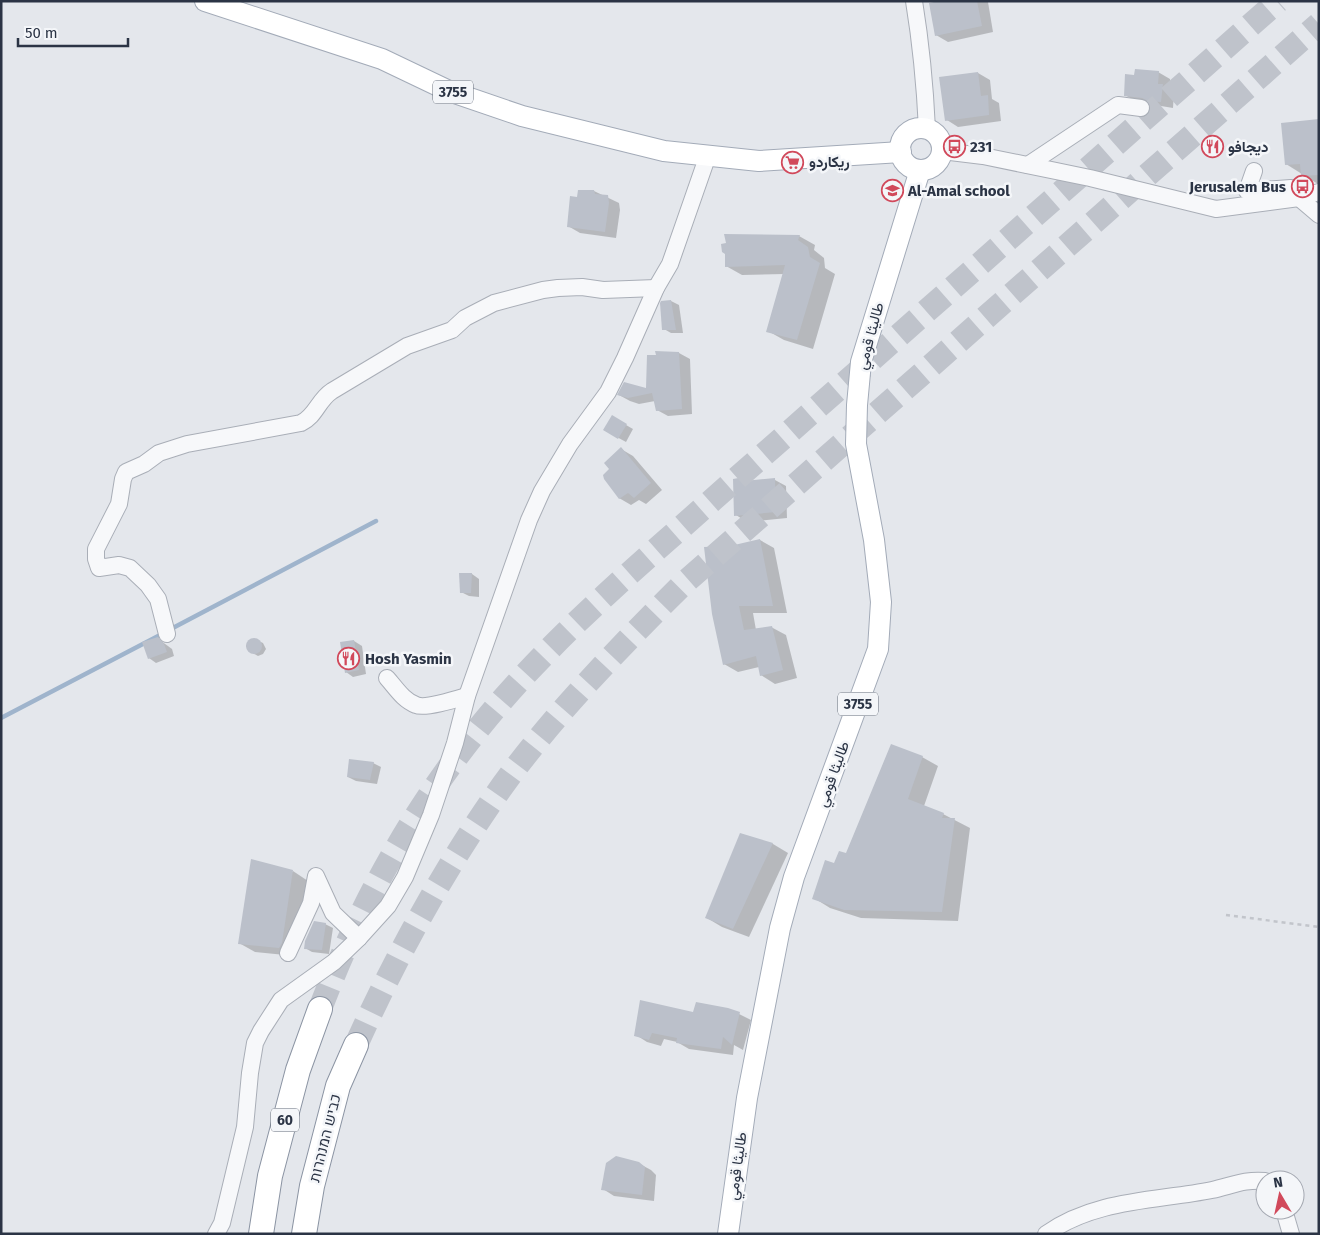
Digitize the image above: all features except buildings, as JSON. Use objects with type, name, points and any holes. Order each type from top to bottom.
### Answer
[{"type":"highway","name":"60","points":[[261,1234],[270,1176],[298,1070],[320,1009]]},
{"type":"highway","name":"כביש המנהרות","points":[[304,1234],[312,1186],[338,1086],[356,1045]]},
{"type":"main road","name":"3755","points":[[205,1],[382,59],[449,91],[522,116],[664,151],[759,162],[901,152]]},
{"type":"main road","points":[[920,128],[927,129],[937,135],[942,151],[937,163],[920,170],[908,165],[903,160],[901,142],[909,132],[920,128]]},
{"type":"main road","name":"طاليثا قومي","points":[[728,1234],[747,1098],[780,928],[794,877],[878,649],[881,602],[874,540],[856,444],[861,362],[920,170]]},
{"type":"street","points":[[914,1],[923,68],[927,129]]},
{"type":"street","points":[[1028,165],[1118,105],[1142,108]]},
{"type":"street","points":[[942,151],[983,156],[1028,165],[1216,209],[1299,198],[1319,192]]},
{"type":"street","points":[[216,1234],[222,1223],[234,1180],[245,1127],[255,1043],[281,1000],[334,962],[359,938],[388,906],[405,877],[431,816],[468,696],[529,520],[542,491],[570,444],[608,392],[656,288],[670,264],[708,155]]},
{"type":"street","points":[[1254,170],[1247,191],[1291,188],[1299,198],[1319,215]]},
{"type":"street","points":[[167,634],[158,599],[148,585],[130,568],[120,565],[99,568],[96,559],[96,549],[99,540],[119,504],[126,472],[144,464],[159,454],[187,444],[301,423],[310,419],[325,395],[407,346],[452,330],[465,318],[494,303],[558,288],[582,287],[603,290],[656,288]]},
{"type":"street","points":[[387,678],[404,697],[418,706],[468,696]]},
{"type":"street","points":[[288,953],[312,903],[316,876],[333,913],[359,938]]},
{"type":"street","points":[[1046,1234],[1072,1220],[1119,1204],[1214,1189],[1232,1183],[1255,1180]]},
{"type":"street","points":[[1287,1220],[1291,1234]]},
{"type":"path","points":[[1226,915],[1319,926]]},
{"type":"waterway","points":[[169,630],[376,521]]},
{"type":"waterway","points":[[1,718],[162,634]]},
{"type":"tunnel","points":[[320,1009],[358,920],[405,834],[459,753],[539,660],[648,557],[1278,1]]},
{"type":"tunnel","points":[[356,1045],[405,944],[461,847],[523,758],[611,657],[682,585],[1319,24]]},
{"type":"place","name":"231","points":[[954,147]]},
{"type":"place","name":"ديجافو","points":[[1212,147]]},
{"type":"place","name":"ريكاردو","points":[[793,162]]},
{"type":"place","name":"Jerusalem Bus","points":[[1302,187]]},
{"type":"place","name":"Al-Amal school","points":[[892,191]]},
{"type":"place","name":"Hosh Yasmin","points":[[349,659]]}]
